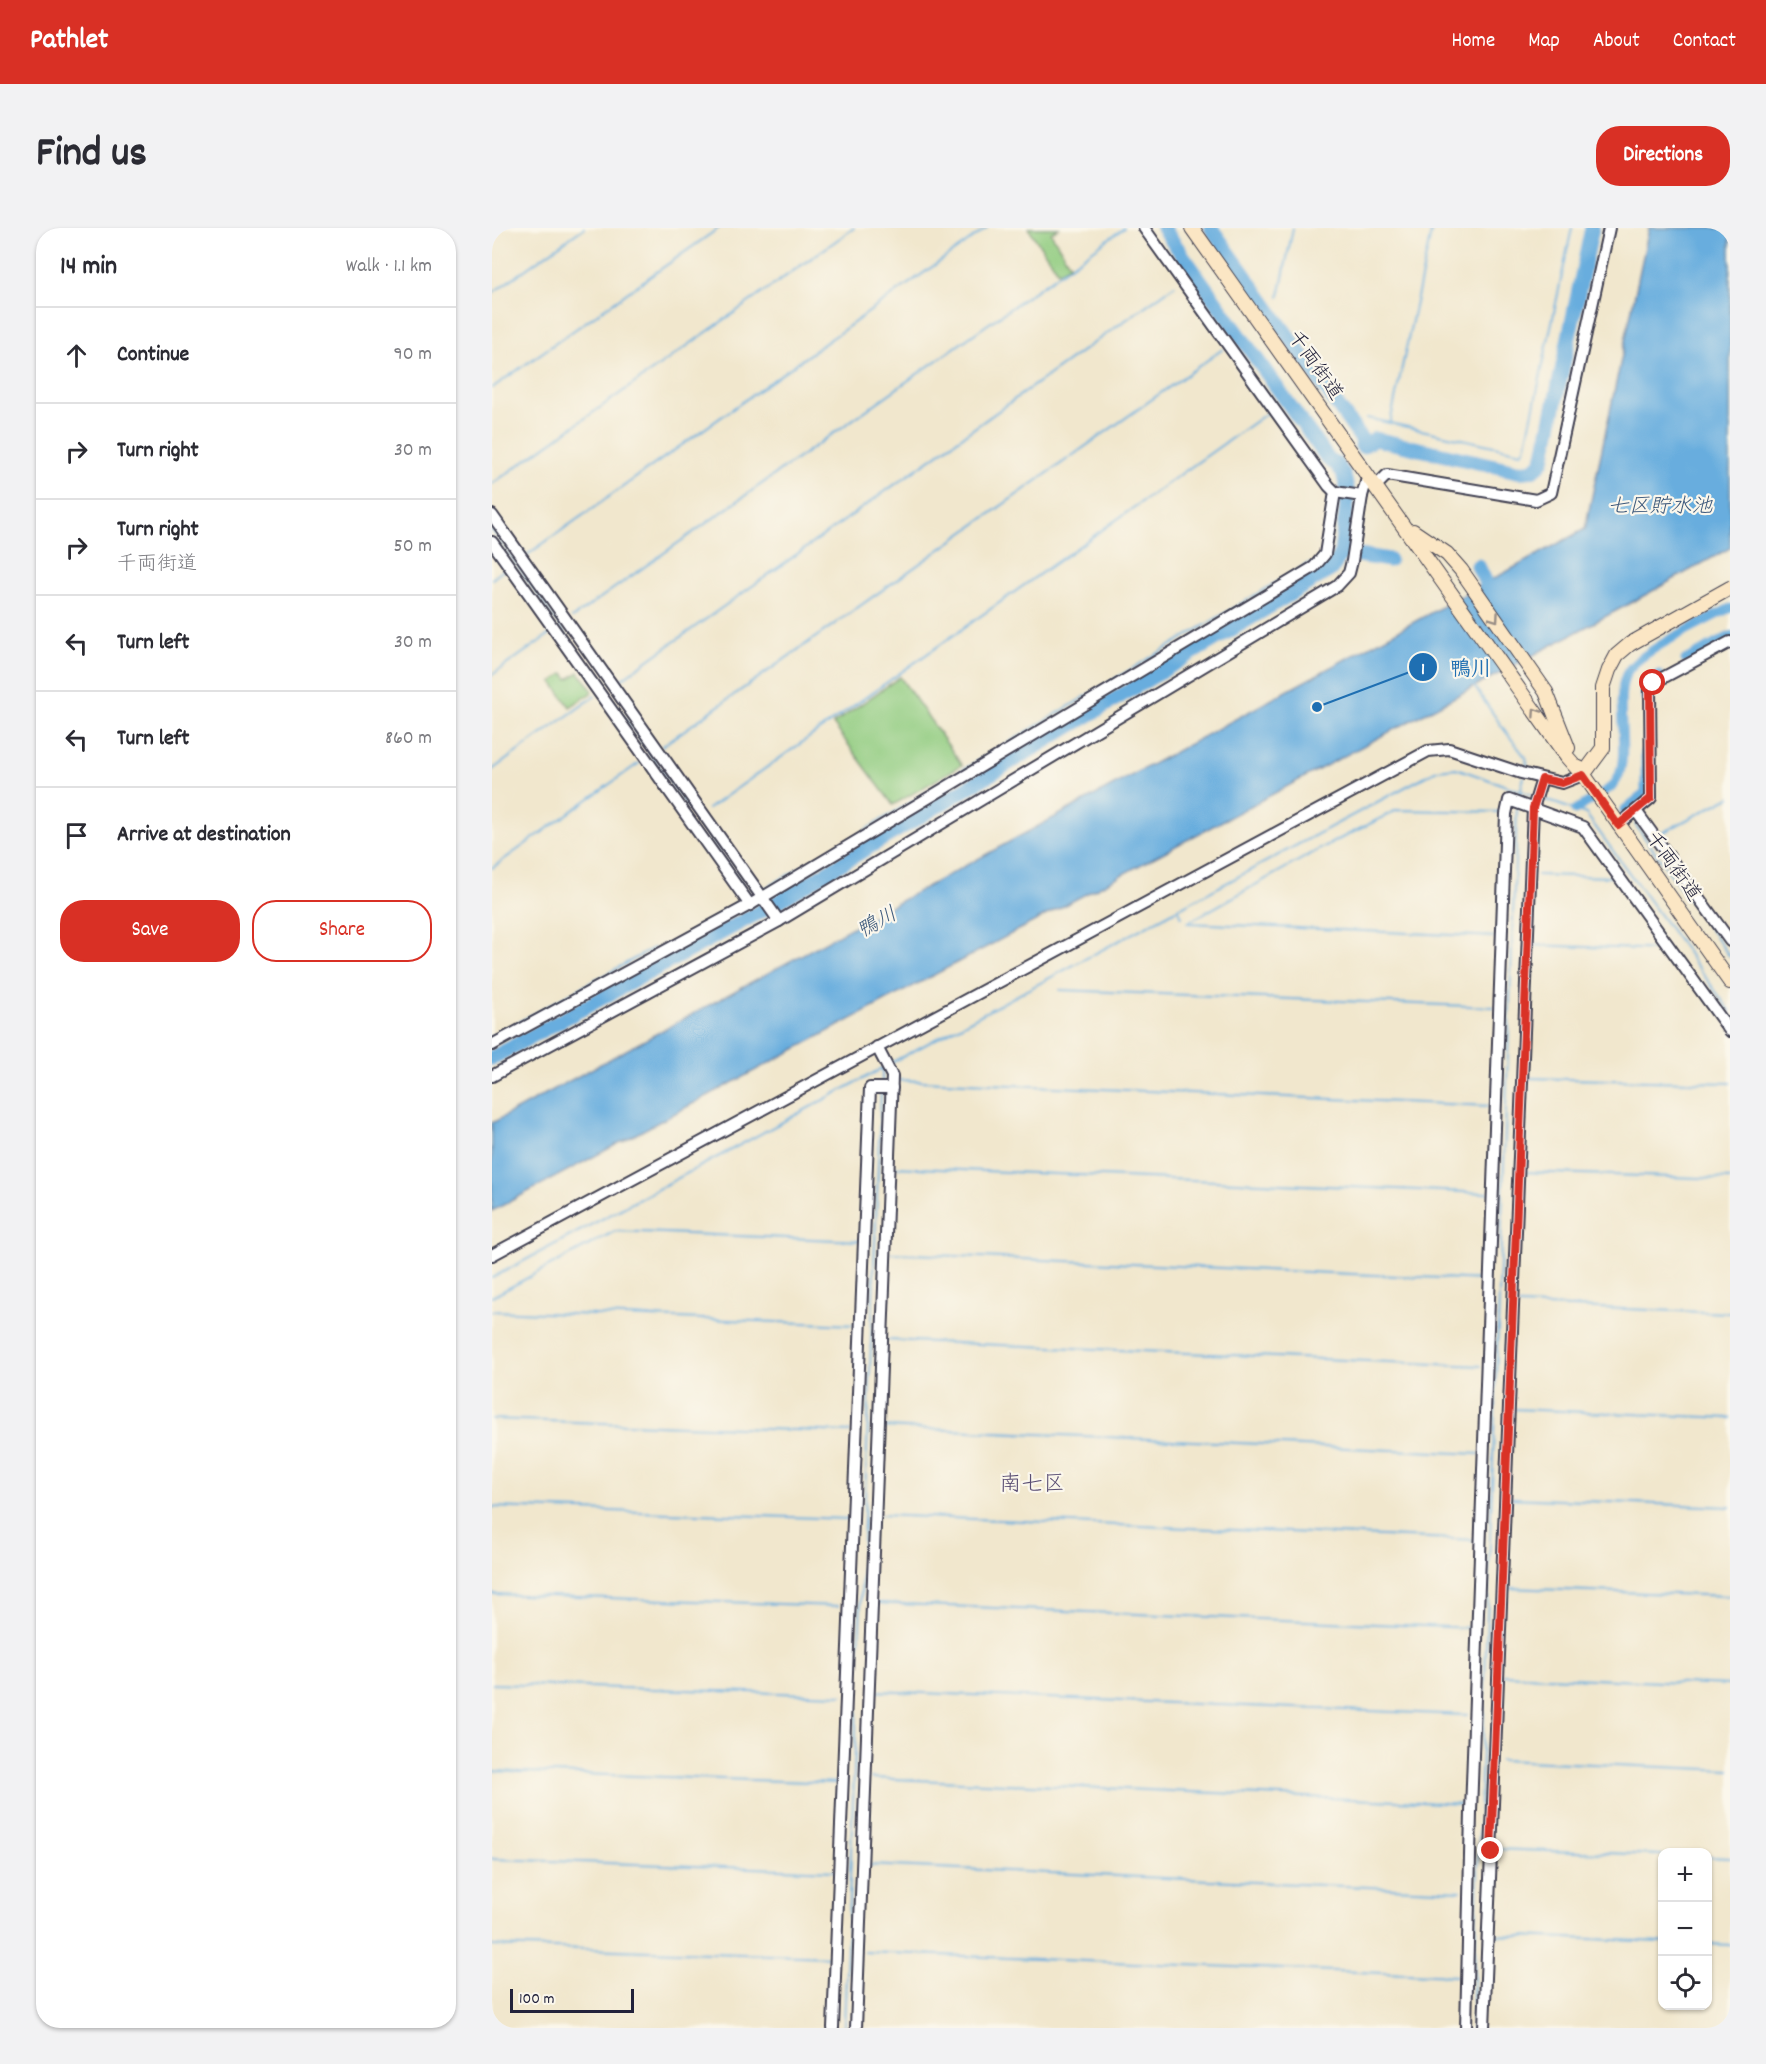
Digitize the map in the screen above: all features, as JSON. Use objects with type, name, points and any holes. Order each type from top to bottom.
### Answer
[{"type":"street","points":[[1144,228],[1337,492],[1358,495]]},
{"type":"street","name":"千両街道","points":[[1192,228],[1567,757],[1592,787],[1730,982]]},
{"type":"street","points":[[492,1076],[779,921],[1337,586],[1348,573],[1353,555],[1358,495],[1372,481],[1387,476],[1536,500],[1551,493],[1609,228]]},
{"type":"street","points":[[492,1045],[760,903],[1314,567],[1325,554],[1337,492]]},
{"type":"street","points":[[492,515],[760,903]]},
{"type":"street","name":"千両街道","points":[[1406,527],[1447,554],[1534,672],[1546,692],[1569,751],[1583,775]]},
{"type":"street","points":[[492,542],[760,903],[779,921]]},
{"type":"street","points":[[492,1255],[1428,752],[1449,749],[1525,774],[1541,783],[1562,783],[1583,775],[1603,748],[1603,688],[1617,655],[1630,644],[1730,588]]},
{"type":"street","points":[[1618,825],[1651,798],[1650,689],[1653,683],[1730,642]]},
{"type":"street","points":[[1484,2028],[1533,806],[1541,783]]},
{"type":"street","points":[[1466,2028],[1471,1812],[1506,814],[1509,800],[1533,806],[1583,827],[1730,1031]]},
{"type":"street","points":[[1636,811],[1730,941]]},
{"type":"street","points":[[856,2028],[885,1088],[891,1074],[879,1049]]},
{"type":"street","points":[[833,2028],[870,1088],[885,1088]]},
{"type":"green space","points":[[1028,228],[1059,228],[1051,233],[1070,265],[1058,272]]},
{"type":"green space","points":[[579,672],[592,690],[570,707],[552,682],[564,673],[568,679]]},
{"type":"green space","points":[[900,677],[962,765],[893,805],[833,724]]},
{"type":"water","name":"七区貯水池","points":[[1649,228],[1730,228],[1730,548],[492,1211],[492,1123],[1585,529]]},
{"type":"waterway","points":[[492,293],[584,228]]},
{"type":"waterway","points":[[492,388],[719,228]]},
{"type":"waterway","points":[[492,484],[854,228]]},
{"type":"waterway","points":[[527,555],[987,228]]},
{"type":"waterway","points":[[572,618],[1124,228]]},
{"type":"waterway","points":[[492,1058],[774,904],[1330,570],[1335,564],[1341,552],[1347,504],[1347,488],[1343,473],[1336,464],[1328,459],[1163,228]]},
{"type":"waterway","points":[[1211,228],[1365,444]]},
{"type":"waterway","points":[[1279,297],[1293,228]]},
{"type":"waterway","points":[[1390,423],[1432,228]]},
{"type":"waterway","points":[[1367,418],[1521,452],[1525,449],[1572,228]]},
{"type":"waterway","points":[[1362,446],[1375,439],[1517,471],[1535,469],[1543,460],[1592,228]]},
{"type":"waterway","points":[[1191,275],[1195,272]]},
{"type":"waterway","points":[[619,681],[1175,285]]},
{"type":"waterway","points":[[1237,339],[1241,336]]},
{"type":"waterway","points":[[662,746],[1223,349]]},
{"type":"waterway","points":[[1282,403],[1286,400]]},
{"type":"waterway","points":[[708,809],[1270,411]]},
{"type":"waterway","points":[[1353,428],[1357,425]]},
{"type":"waterway","points":[[492,530],[752,898]]},
{"type":"waterway","points":[[1333,553],[1341,552]]},
{"type":"waterway","points":[[1341,552],[1389,560]]},
{"type":"waterway","points":[[936,786],[1309,563]]},
{"type":"waterway","points":[[1478,566],[1495,602]]},
{"type":"waterway","points":[[492,579],[506,568]]},
{"type":"waterway","points":[[1575,810],[1611,787],[1620,774],[1623,745],[1621,696],[1623,682],[1628,671],[1646,654],[1660,645],[1730,608]]},
{"type":"waterway","points":[[492,675],[550,634]]},
{"type":"waterway","points":[[1685,660],[1730,636]]},
{"type":"waterway","points":[[1645,697],[1645,684],[1659,674]]},
{"type":"waterway","points":[[1474,686],[1526,758],[1526,772]]},
{"type":"waterway","points":[[492,770],[595,696]]},
{"type":"waterway","points":[[1625,812],[1624,810],[1645,793],[1645,753]]},
{"type":"waterway","points":[[492,868],[642,761]]},
{"type":"waterway","points":[[891,1063],[1437,770],[1456,768],[1532,795]]},
{"type":"waterway","points":[[1519,796],[1524,777]]},
{"type":"waterway","points":[[865,830],[927,792]]},
{"type":"waterway","points":[[1660,834],[1730,797]]},
{"type":"waterway","points":[[1540,798],[1586,814],[1730,1011]]},
{"type":"waterway","points":[[1472,2028],[1517,809]]},
{"type":"waterway","points":[[1187,923],[1318,850],[1397,810],[1501,812]]},
{"type":"waterway","points":[[1635,824],[1730,957]]},
{"type":"waterway","points":[[764,889],[829,851]]},
{"type":"waterway","points":[[1537,875],[1614,877]]},
{"type":"waterway","points":[[757,905],[762,911]]},
{"type":"waterway","points":[[1178,909],[1182,917]]},
{"type":"waterway","points":[[1188,923],[1497,937]]},
{"type":"waterway","points":[[1532,945],[1666,950]]},
{"type":"waterway","points":[[492,1037],[654,948]]},
{"type":"waterway","points":[[1060,990],[1494,1007]]},
{"type":"waterway","points":[[882,1068],[882,1083]]},
{"type":"waterway","points":[[492,1278],[883,1068]]},
{"type":"waterway","points":[[1527,1078],[1730,1083]]},
{"type":"waterway","points":[[899,1080],[1491,1106]]},
{"type":"waterway","points":[[844,2028],[881,1092]]},
{"type":"waterway","points":[[894,1167],[1488,1193]]},
{"type":"waterway","points":[[1523,1172],[1730,1179]]},
{"type":"waterway","points":[[492,1297],[615,1231],[861,1241]]},
{"type":"waterway","points":[[891,1253],[1485,1280]]},
{"type":"waterway","points":[[1519,1305],[1730,1313]]},
{"type":"waterway","points":[[492,1311],[857,1325]]},
{"type":"waterway","points":[[888,1340],[1481,1366]]},
{"type":"waterway","points":[[1514,1409],[1730,1418]]},
{"type":"waterway","points":[[492,1419],[850,1432]]},
{"type":"waterway","points":[[883,1427],[1480,1454]]},
{"type":"waterway","points":[[1511,1498],[1730,1507]]},
{"type":"waterway","points":[[492,1507],[849,1519]]},
{"type":"waterway","points":[[880,1515],[1477,1540]]},
{"type":"waterway","points":[[1507,1588],[1730,1596]]},
{"type":"waterway","points":[[492,1594],[838,1606]]},
{"type":"waterway","points":[[877,1603],[1472,1628]]},
{"type":"waterway","points":[[1504,1675],[1730,1685]]},
{"type":"waterway","points":[[492,1684],[842,1695]]},
{"type":"waterway","points":[[874,1691],[1467,1715]]},
{"type":"waterway","points":[[1500,1760],[1730,1770]]},
{"type":"waterway","points":[[492,1771],[839,1783]]},
{"type":"waterway","points":[[871,1778],[1466,1804]]},
{"type":"waterway","points":[[1496,1849],[1658,1855]]},
{"type":"waterway","points":[[1712,1857],[1730,1858]]},
{"type":"waterway","points":[[492,1859],[836,1871]]},
{"type":"waterway","points":[[868,1865],[1461,1891]]},
{"type":"waterway","points":[[1492,1935],[1658,1942]]},
{"type":"waterway","points":[[1712,1944],[1730,1945]]},
{"type":"waterway","points":[[492,1946],[833,1957]]},
{"type":"waterway","points":[[865,1952],[1457,1976]]},
{"type":"place","name":"鴨川","points":[[1317,707]]},
{"type":"district","name":"南七区","points":[[1032,1485]]},
{"type":"route","points":[[1491,1851],[1533,808],[1542,779],[1562,783],[1583,775],[1618,825],[1651,798],[1650,689],[1653,683]]}]
